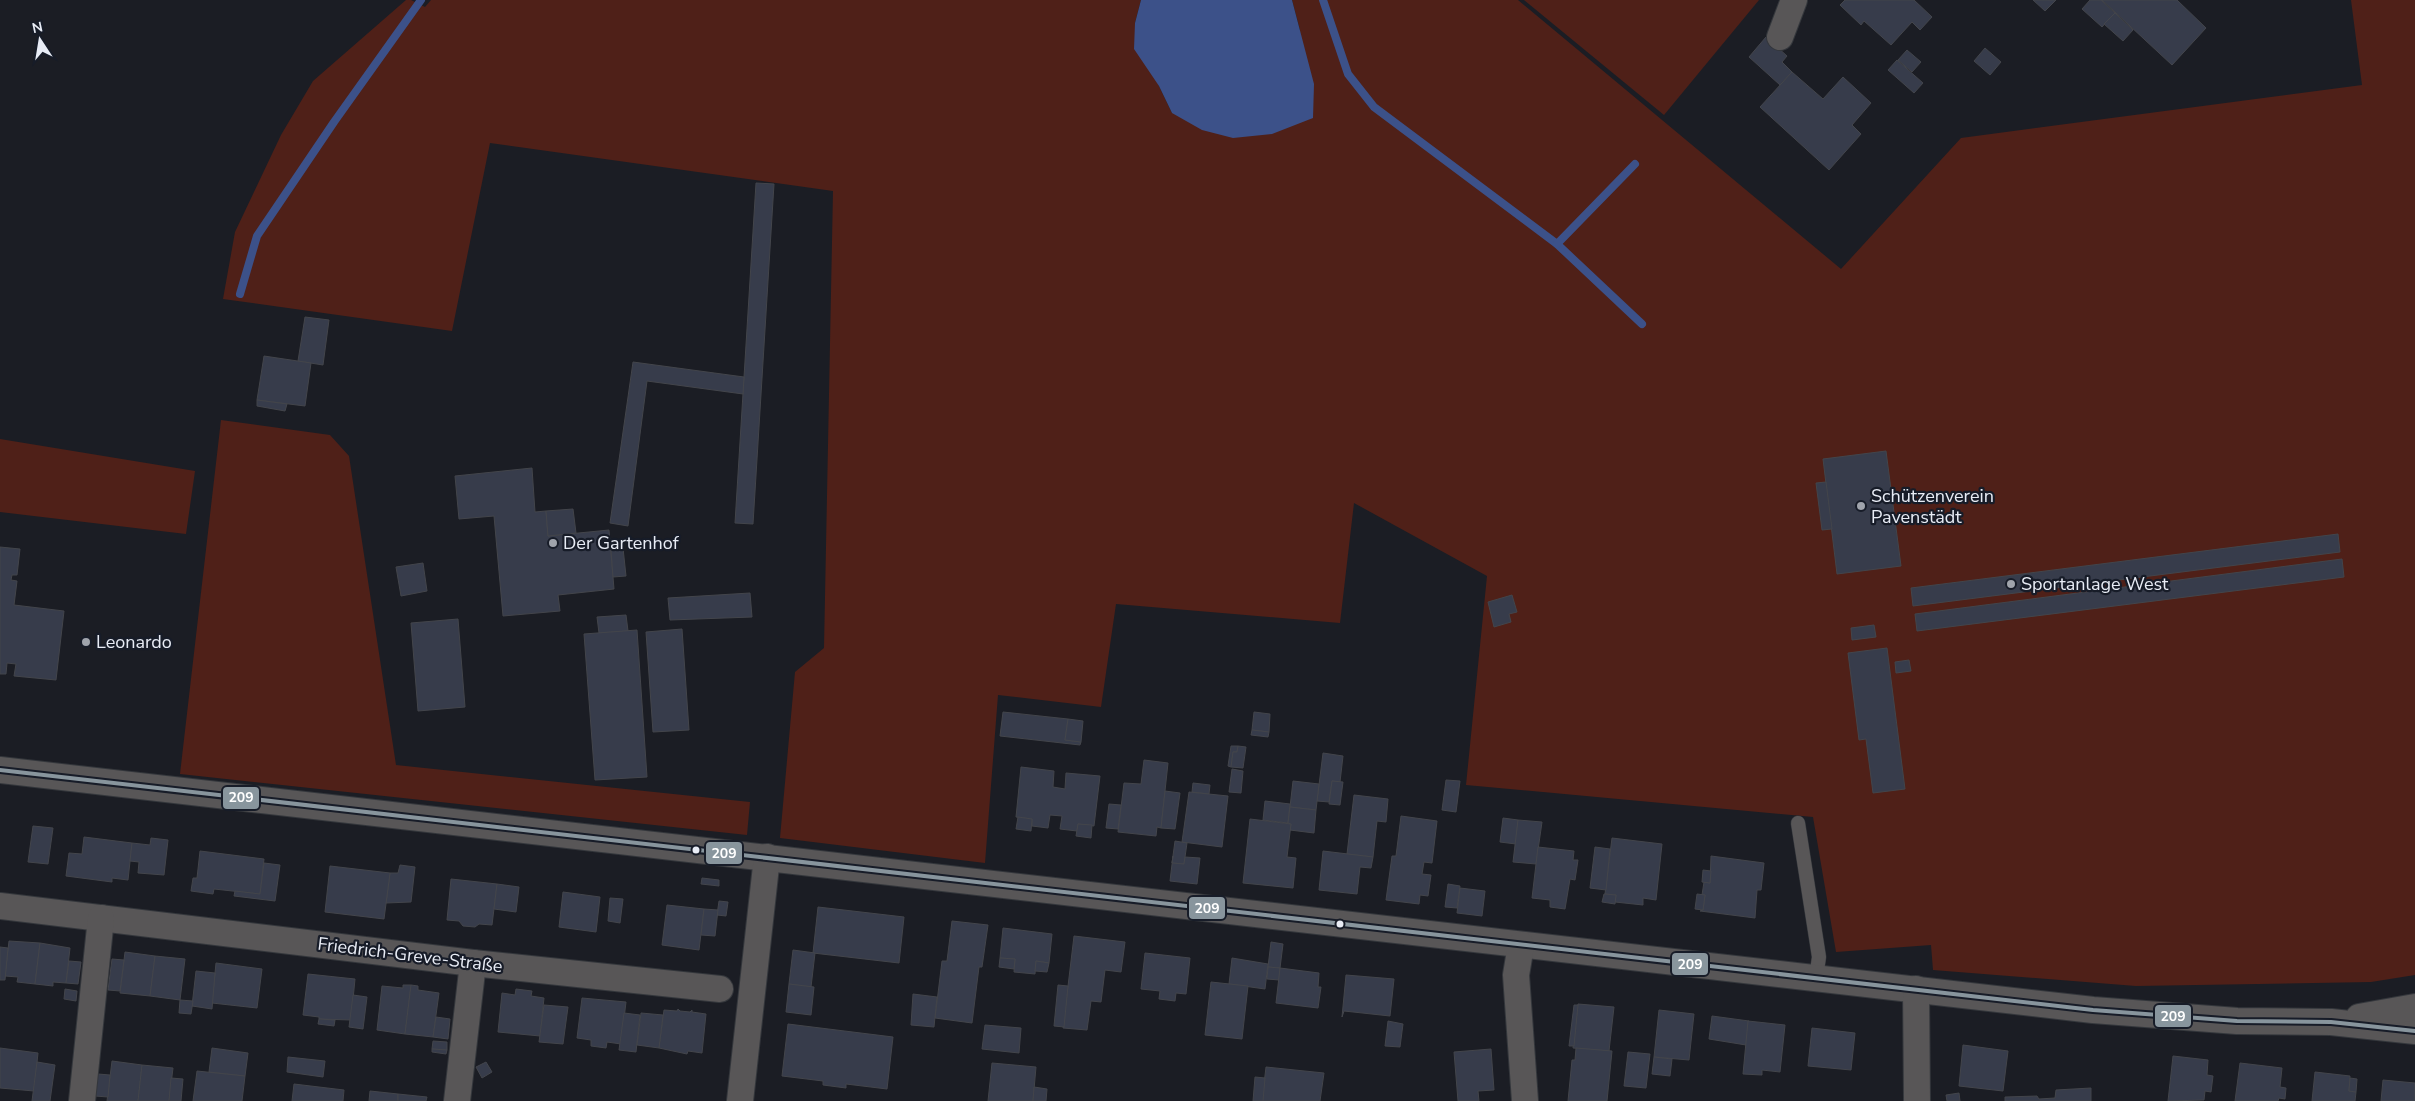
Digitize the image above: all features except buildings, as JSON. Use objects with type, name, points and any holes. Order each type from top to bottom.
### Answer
[{"type":"street","points":[[1780,37],[1794,0]]},
{"type":"street","points":[[0,770],[1521,945],[2159,1016],[2238,1021],[2332,1022],[2415,1030]]},
{"type":"street","points":[[740,1101],[767,857]]},
{"type":"street","name":"Friedrich-Greve-Straße","points":[[0,906],[473,963],[720,989]]},
{"type":"street","points":[[82,1101],[101,918]]},
{"type":"street","points":[[1521,945],[1516,975],[1525,1101]]},
{"type":"street","points":[[457,1101],[473,963]]},
{"type":"street","points":[[1916,989],[1917,1101]]},
{"type":"street","points":[[2332,1022],[2415,1007]]},
{"type":"lane","points":[[1798,823],[1819,957],[1816,978]]},
{"type":"shaded area","points":[[406,0],[411,0],[425,7],[431,0],[1141,0],[1135,23],[1159,86],[1172,113],[1300,30],[1292,0],[1518,0],[1841,269],[1961,138],[2362,85],[2351,0],[2415,0],[2415,975],[2371,982],[2136,986],[1933,970],[1931,945],[1836,952],[1813,817],[1466,785],[1487,576],[1354,503],[1340,623],[1116,604],[1101,707],[998,695],[985,863],[780,838],[795,672],[824,648],[833,191],[490,143],[452,331],[223,299],[235,232],[281,135],[313,81]]},
{"type":"shaded area","points":[[1524,0],[1759,0],[1664,115]]},
{"type":"shaded area","points":[[221,420],[330,435],[349,456],[396,765],[750,802],[747,835],[180,774]]},
{"type":"shaded area","points":[[0,439],[195,471],[186,534],[0,512]]},
{"type":"water","points":[[1141,0],[1292,0],[1314,84],[1313,118],[1272,134],[1233,138],[1202,130],[1172,113],[1159,86],[1134,49],[1135,23]]},
{"type":"waterway","points":[[240,294],[257,236],[334,122],[421,0]]},
{"type":"waterway","points":[[1323,0],[1348,74],[1374,107],[1557,244],[1642,324]]},
{"type":"waterway","points":[[1557,244],[1635,164]]},
{"type":"transit line","name":"209","points":[[0,770],[2093,1010],[2237,1021],[2331,1022],[2415,1031]]},
{"type":"place","name":"Schützenverein Pavenstädt","points":[[1861,506]]},
{"type":"place","name":"Der Gartenhof","points":[[553,543]]},
{"type":"place","name":"Sportanlage West","points":[[2011,584]]},
{"type":"place","name":"Leonardo","points":[[86,642]]}]
